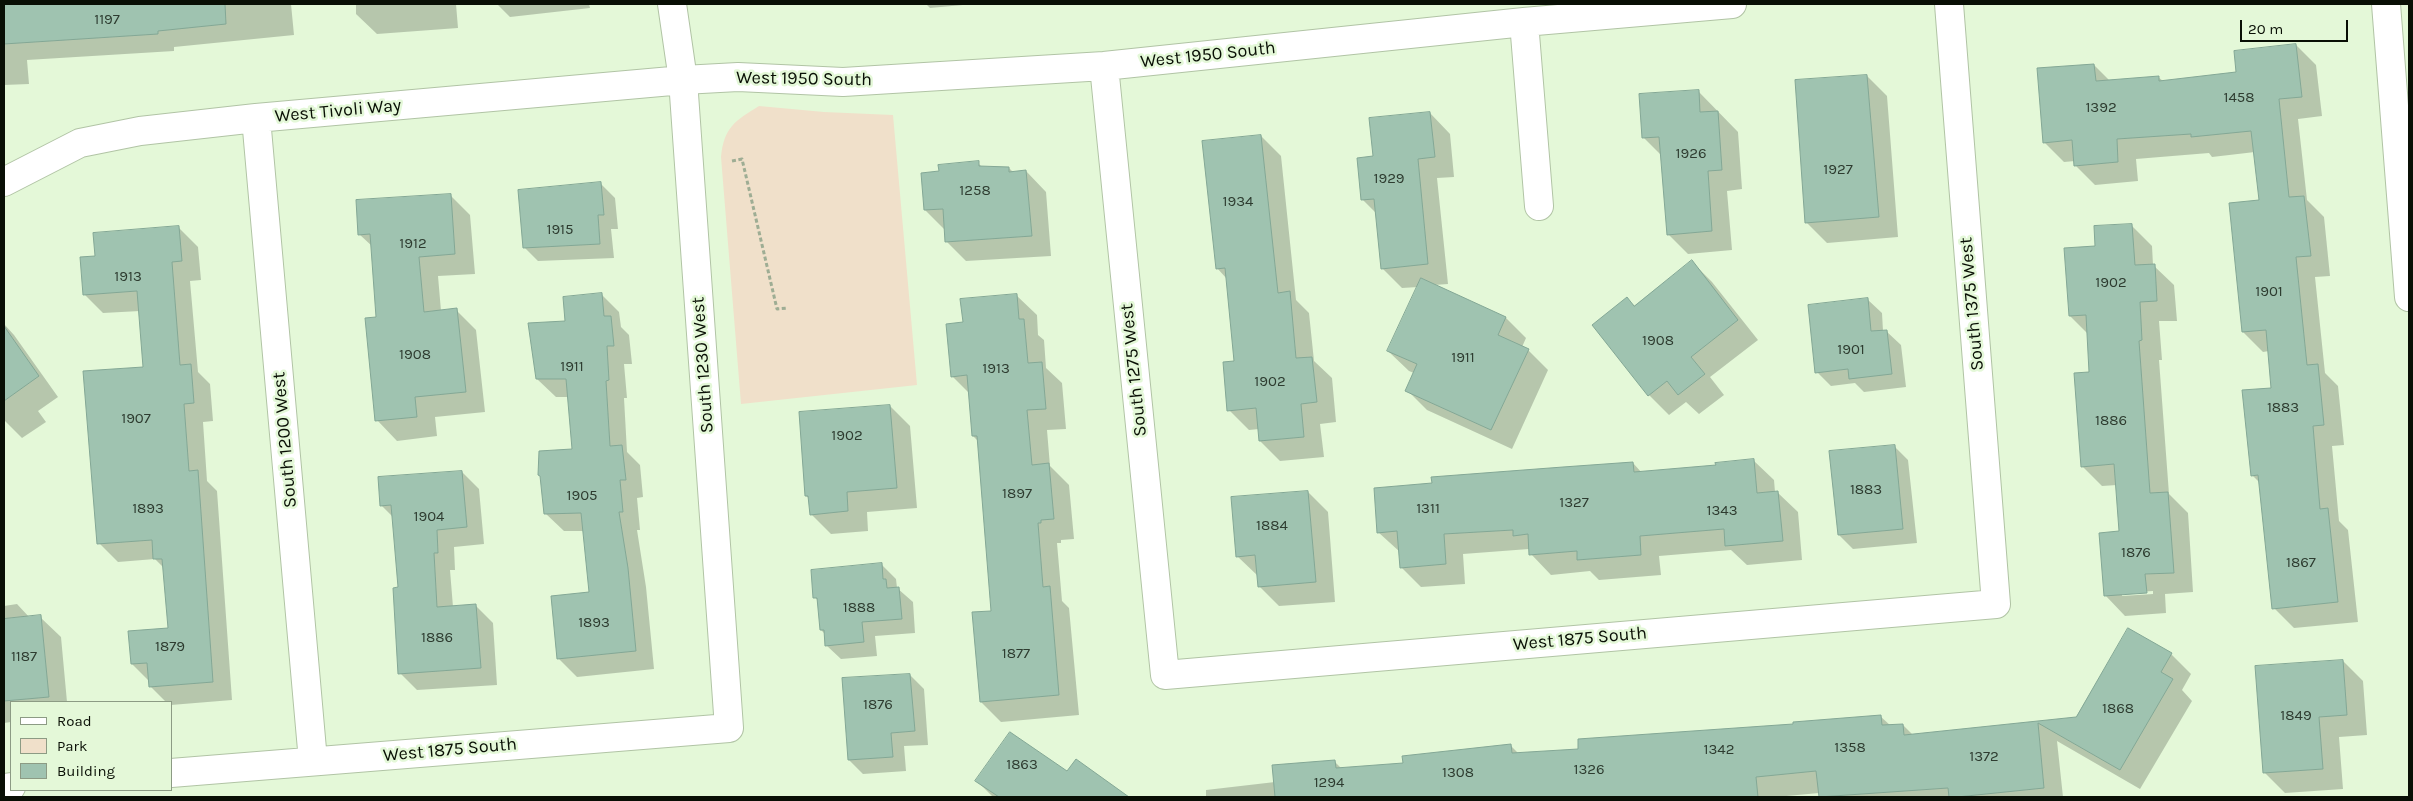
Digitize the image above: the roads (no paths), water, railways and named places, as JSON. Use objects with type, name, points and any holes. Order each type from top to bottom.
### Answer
[{"type":"street","name":"South 1230 West","points":[[672,4],[683,80],[730,728]]},
{"type":"street","name":"West 1950 South","points":[[683,80],[738,77],[843,82],[1104,66],[1524,22],[1732,4]]},
{"type":"street","name":"South 1375 West","points":[[1948,4],[1996,604]]},
{"type":"street","points":[[2386,4],[2409,297]]},
{"type":"street","points":[[1524,22],[1540,206]]},
{"type":"street","name":"South 1275 West","points":[[1104,66],[1165,675]]},
{"type":"street","name":"West Tivoli Way","points":[[4,182],[80,143],[140,131],[256,118],[683,80]]},
{"type":"street","name":"South 1200 West","points":[[256,118],[313,761]]},
{"type":"street","name":"West 1875 South","points":[[1165,675],[1996,604]]},
{"type":"street","name":"West 1875 South","points":[[172,774],[730,728]]}]
